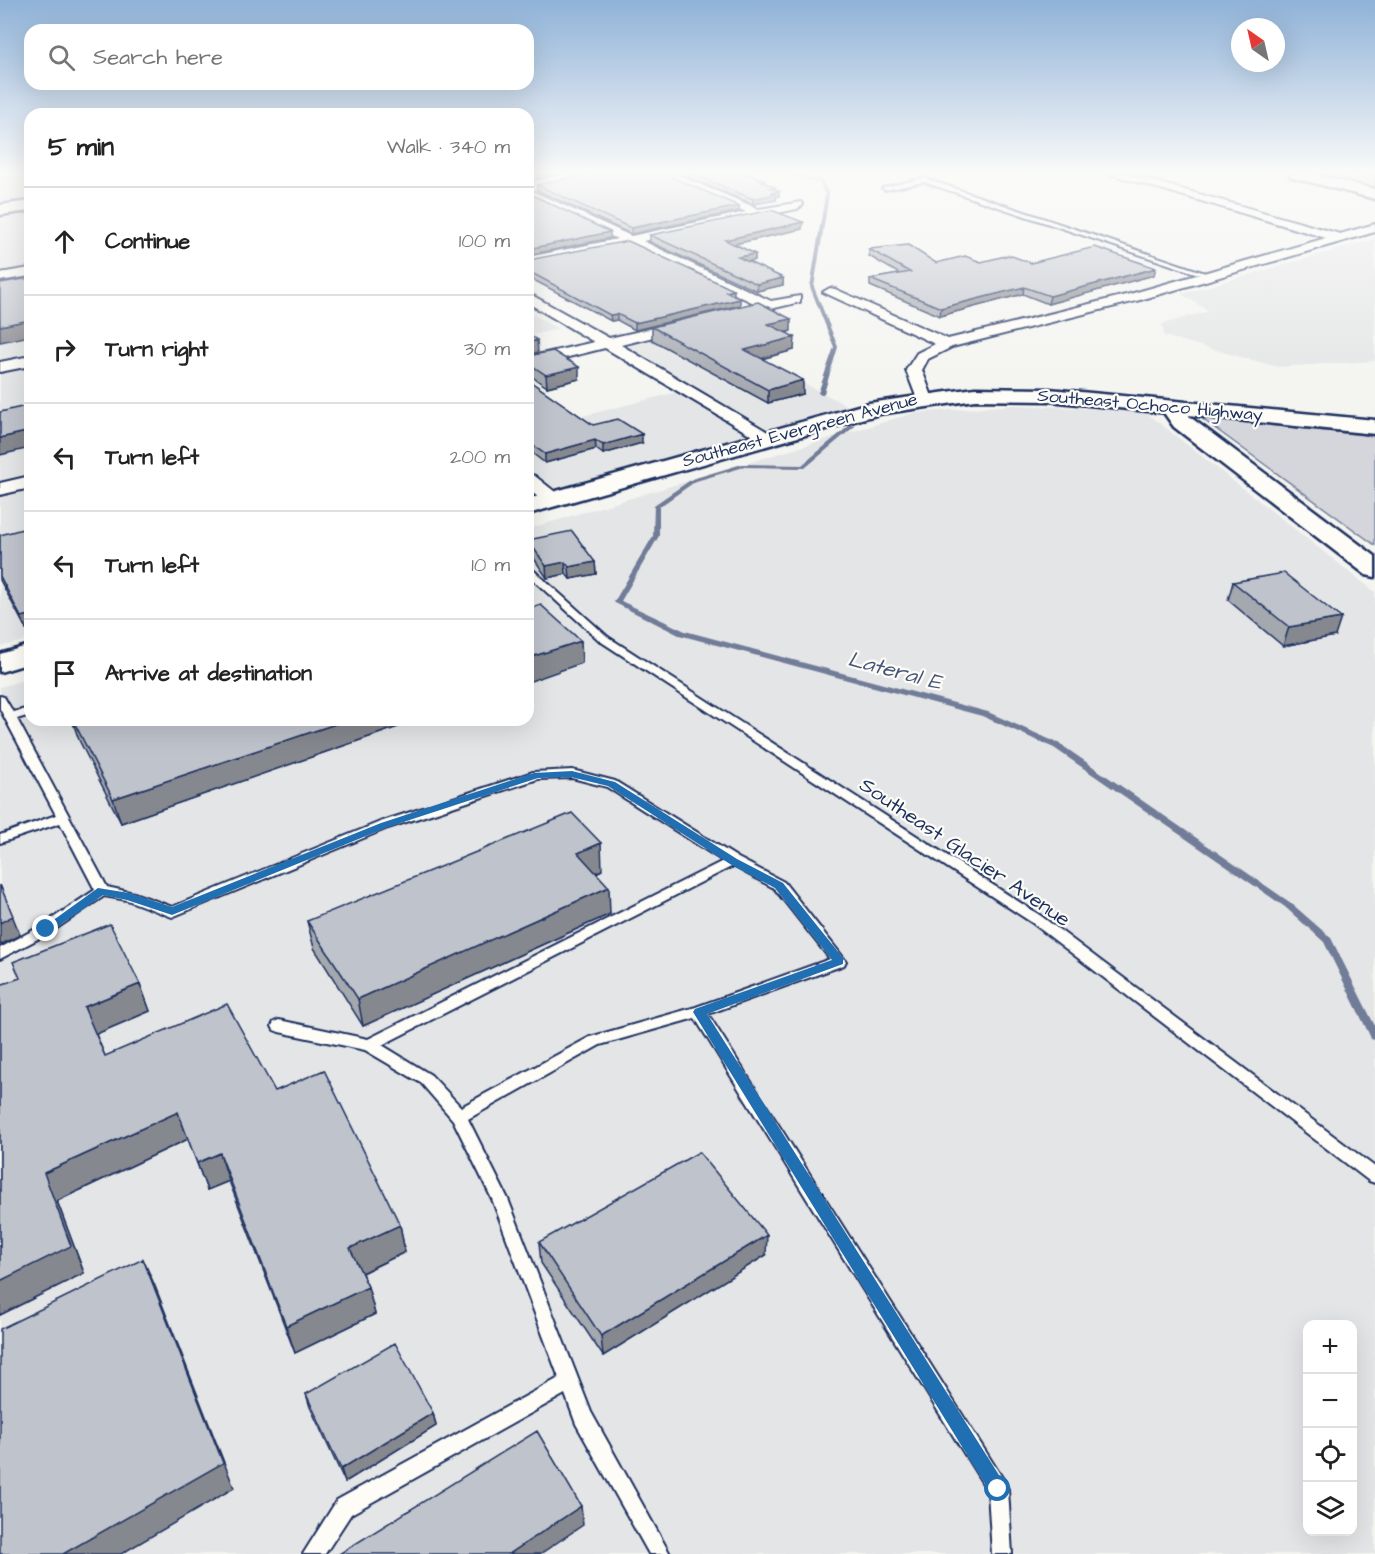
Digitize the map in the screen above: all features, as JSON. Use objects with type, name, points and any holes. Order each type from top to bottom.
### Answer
[{"type":"main road","name":"Southeast Ochoco Highway","points":[[925,399],[975,394],[1027,394],[1375,427]]},
{"type":"main road","name":"Southeast Evergreen Avenue","points":[[534,505],[877,408],[925,399]]},
{"type":"main road","points":[[1171,407],[1182,422],[1375,569]]},
{"type":"main road","points":[[0,663],[24,656]]},
{"type":"street","points":[[534,260],[597,247]]},
{"type":"street","points":[[642,247],[769,305]]},
{"type":"street","name":"Southeast Evergreen Avenue","points":[[925,399],[914,370],[922,356],[947,344],[1209,276],[1311,247]]},
{"type":"street","points":[[0,277],[24,273]]},
{"type":"street","points":[[830,292],[947,344]]},
{"type":"street","points":[[723,316],[795,299]]},
{"type":"street","points":[[534,300],[768,438]]},
{"type":"street","points":[[534,361],[700,321]]},
{"type":"street","points":[[0,367],[24,362]]},
{"type":"street","points":[[0,489],[24,483]]},
{"type":"street","points":[[534,485],[552,499]]},
{"type":"lane","points":[[1121,247],[1209,276]]},
{"type":"lane","name":"Southeast Glacier Avenue","points":[[534,575],[604,639],[1035,919],[1375,1176]]},
{"type":"lane","points":[[1,703],[102,891]]},
{"type":"lane","points":[[10,717],[24,713]]},
{"type":"lane","points":[[0,954],[46,929],[102,891],[129,896],[172,912],[384,825],[537,775],[572,774],[611,784],[733,861],[779,885],[839,961],[699,1012],[595,1041],[459,1116]]},
{"type":"lane","points":[[0,839],[61,818]]},
{"type":"lane","points":[[369,1045],[733,861]]},
{"type":"lane","points":[[699,1012],[998,1489],[1002,1554]]},
{"type":"lane","points":[[279,1026],[369,1045],[426,1079],[459,1116],[500,1199],[583,1417],[660,1554]]},
{"type":"lane","points":[[313,1554],[344,1507],[570,1382]]},
{"type":"shaded area","points":[[0,247],[24,247],[24,641],[0,647]]},
{"type":"shaded area","points":[[1348,247],[1375,247],[1375,361],[1278,367],[1164,336],[1162,324],[1209,311],[1181,294]]},
{"type":"shaded area","points":[[534,315],[558,329],[534,335]]},
{"type":"shaded area","points":[[696,328],[848,406],[534,495],[534,428],[697,387],[623,345]]},
{"type":"shaded area","points":[[1015,405],[1144,411],[1375,592],[1375,1554],[0,1554],[0,687],[24,680],[24,726],[534,726],[534,527],[914,413]]},
{"type":"shaded area","points":[[1201,418],[1375,436],[1375,545]]},
{"type":"building","points":[[599,247],[640,247],[734,290],[726,292],[740,299],[635,323],[617,314],[610,315],[534,274],[534,259]]},
{"type":"building","points":[[675,247],[739,247],[755,254],[738,257],[783,278],[757,284]]},
{"type":"building","points":[[910,247],[936,263],[965,256],[981,262],[1009,255],[1031,263],[1095,247],[1156,268],[1050,296],[1024,287],[941,308],[870,279],[910,272],[869,249]]},
{"type":"building","points":[[24,279],[24,321],[0,326],[0,283]]},
{"type":"building","points":[[758,302],[791,319],[768,324],[795,337],[745,350],[803,380],[768,390],[652,327]]},
{"type":"building","points":[[553,351],[579,367],[546,375],[534,367],[534,355]]},
{"type":"building","points":[[534,384],[593,425],[618,419],[642,434],[603,445],[595,440],[545,454],[534,446]]},
{"type":"building","points":[[24,406],[24,432],[0,438],[0,412]]},
{"type":"building","points":[[24,529],[24,616],[21,617],[0,576],[0,535]]},
{"type":"building","points":[[572,531],[595,562],[569,567],[565,562],[546,566],[534,549],[534,539]]},
{"type":"building","points":[[1284,573],[1341,618],[1289,627],[1233,582]]},
{"type":"building","points":[[541,605],[581,641],[534,656],[534,607]]},
{"type":"building","points":[[76,726],[329,726],[113,799]]},
{"type":"building","points":[[572,813],[601,843],[578,853],[609,887],[358,999],[307,921]]},
{"type":"building","points":[[0,885],[13,916],[0,923]]},
{"type":"building","points":[[110,924],[140,984],[84,1007],[105,1056],[227,1004],[275,1091],[324,1070],[400,1225],[350,1248],[368,1287],[286,1326],[220,1153],[197,1163],[178,1112],[44,1173],[71,1246],[0,1281],[0,985],[20,978],[13,962]]},
{"type":"building","points":[[699,1152],[767,1235],[601,1336],[539,1242]]},
{"type":"building","points":[[143,1259],[223,1463],[63,1554],[0,1554],[0,1329]]},
{"type":"building","points":[[395,1343],[433,1413],[341,1469],[306,1394]]},
{"type":"building","points":[[537,1431],[581,1506],[509,1554],[339,1554]]},
{"type":"waterway","name":"Lateral E","points":[[819,247],[812,287],[836,347],[821,393]]},
{"type":"waterway","name":"Lateral E","points":[[852,426],[803,467],[744,465],[694,480],[656,506],[656,536],[617,602],[682,633],[985,714],[1057,746],[1288,905],[1328,940],[1375,1036]]},
{"type":"route","points":[[46,929],[102,891],[129,896],[172,912],[384,825],[537,775],[572,774],[611,784],[733,861],[779,885],[839,961],[699,1012],[998,1489]]}]
